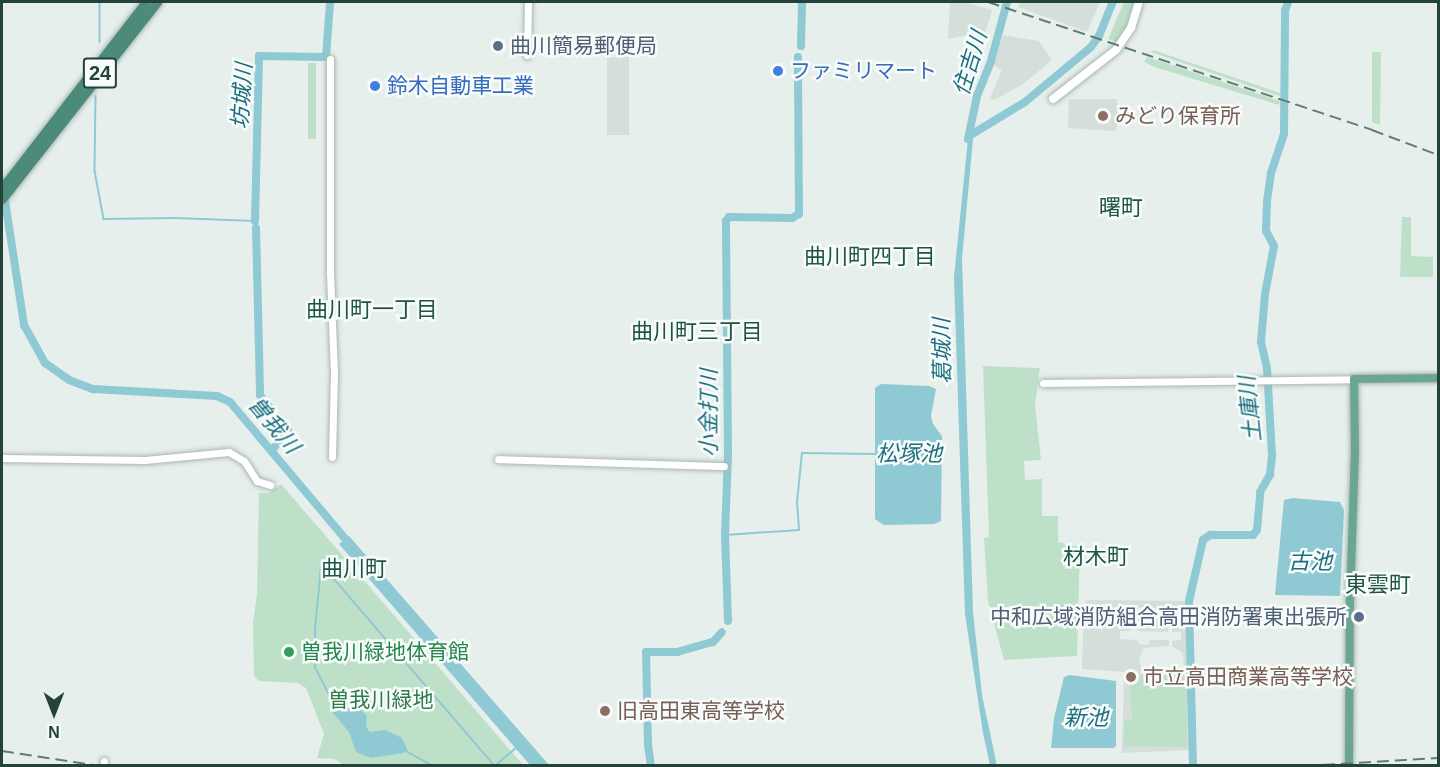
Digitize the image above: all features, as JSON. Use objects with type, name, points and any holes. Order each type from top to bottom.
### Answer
[{"type":"highway","name":"24","points":[[2,199],[146,2]]},
{"type":"highway","name":"24","points":[[2,188],[157,2]]},
{"type":"main road","points":[[1053,99],[1116,50],[1131,28],[1139,2]]},
{"type":"main road","points":[[1349,765],[1350,600],[1355,450],[1354,379],[1438,378]]},
{"type":"street","points":[[527,55],[528,2]]},
{"type":"street","points":[[330,59],[330,273],[334,374],[332,457]]},
{"type":"street","points":[[1043,383],[1354,379]]},
{"type":"street","points":[[2,458],[144,460],[228,452],[240,456],[257,481],[270,485]]},
{"type":"street","points":[[498,459],[724,466]]},
{"type":"shaded area","points":[[950,2],[965,2],[992,10],[986,31],[948,39]]},
{"type":"shaded area","points":[[1019,2],[1100,2],[1087,32],[1018,7]]},
{"type":"shaded area","points":[[1003,35],[1039,41],[1052,60],[1023,84],[994,100],[990,98],[1002,70],[994,65]]},
{"type":"shaded area","points":[[607,57],[629,57],[629,135],[607,135]]},
{"type":"shaded area","points":[[1069,99],[1117,99],[1117,129],[1114,131],[1068,128]]},
{"type":"shaded area","name":"市立高田商業高等学校","points":[[1088,600],[1188,601],[1189,750],[1122,753],[1124,672],[1082,669],[1084,603]],"holes":[[[1121,607],[1181,609],[1181,616],[1172,618],[1172,632],[1181,632],[1181,640],[1172,641],[1172,646],[1183,653],[1184,667],[1179,674],[1143,673],[1139,659],[1144,648],[1169,646],[1169,640],[1149,640],[1149,645],[1140,644],[1137,640],[1120,639],[1120,631],[1132,631],[1129,629],[1129,617],[1132,615],[1121,615]],[[1138,675],[1182,676],[1187,681],[1187,746],[1124,720],[1132,720],[1132,695],[1129,694]]]},
{"type":"shaded area","name":"市立高田商業高等学校","points":[[1138,615],[1169,616],[1168,632],[1137,631]]},
{"type":"green space","points":[[1124,2],[1135,2],[1127,27],[1118,42],[1108,39]]},
{"type":"green space","points":[[1153,50],[1283,94],[1282,97],[1151,52]]},
{"type":"green space","points":[[1372,52],[1381,52],[1380,125],[1372,122]]},
{"type":"green space","points":[[1147,57],[1280,101],[1279,105],[1154,67],[1144,62]]},
{"type":"green space","points":[[308,63],[316,63],[316,139],[308,139]]},
{"type":"green space","points":[[1402,217],[1411,217],[1411,256],[1433,257],[1433,277],[1400,277]]},
{"type":"green space","points":[[983,366],[1040,368],[1035,405],[1041,460],[1024,461],[1025,480],[1042,479],[1042,516],[1058,516],[1058,542],[1080,547],[1077,656],[1004,660],[988,601],[984,538],[989,537]]},
{"type":"green space","name":"曽我川緑地","points":[[281,484],[523,765],[345,766],[334,759],[317,758],[324,734],[306,688],[298,683],[259,681],[254,676],[253,623],[257,594],[259,493],[269,493]]},
{"type":"green space","points":[[1138,675],[1182,676],[1187,681],[1187,747],[1124,746],[1124,720],[1132,720],[1129,677]]},
{"type":"water","points":[[969,129],[973,129],[973,139],[962,259],[973,612],[982,695],[997,766],[990,765],[983,733],[965,614],[954,277]]},
{"type":"water","name":"松塚池","points":[[881,384],[929,386],[936,389],[931,416],[933,424],[942,436],[941,521],[934,524],[884,525],[875,519],[875,388]]},
{"type":"water","name":"古池","points":[[1293,498],[1340,502],[1344,510],[1340,596],[1275,595],[1284,500]]},
{"type":"water","points":[[349,536],[549,765],[530,765],[339,544]]},
{"type":"water","name":"新池","points":[[1070,675],[1116,681],[1116,746],[1114,748],[1051,748],[1054,718],[1064,677]]},
{"type":"water","points":[[353,707],[361,710],[367,716],[366,727],[370,732],[385,730],[402,738],[407,749],[404,753],[371,758],[356,752],[349,732],[332,712]]},
{"type":"waterway","points":[[100,2],[100,42]]},
{"type":"waterway","name":"坊城川","points":[[255,221],[259,56],[326,57],[330,2]]},
{"type":"waterway","name":"小金打川","points":[[801,46],[802,2]]},
{"type":"waterway","name":"住吉川","points":[[968,139],[977,96],[991,61],[1007,2]]},
{"type":"waterway","name":"葛城川","points":[[969,136],[1025,102],[1091,47],[1099,36],[1113,2]]},
{"type":"waterway","name":"土庫川","points":[[1193,766],[1189,601],[1203,540],[1210,535],[1253,535],[1257,530],[1260,492],[1270,475],[1272,455],[1267,368],[1261,342],[1265,294],[1274,246],[1266,231],[1267,201],[1271,173],[1284,134],[1285,11],[1288,2]]},
{"type":"waterway","name":"小金打川","points":[[728,621],[725,535],[728,455],[726,221],[729,217],[792,218],[799,214],[798,57]]},
{"type":"waterway","points":[[96,96],[95,171],[104,219],[175,218],[255,221]]},
{"type":"waterway","name":"曽我川","points":[[2,181],[24,325],[45,363],[69,380],[93,389],[217,396],[230,402],[352,547]]},
{"type":"waterway","name":"坊城川","points":[[256,228],[260,395],[288,431],[272,450]]},
{"type":"waterway","points":[[725,535],[799,530],[797,502],[802,453],[875,454]]},
{"type":"waterway","points":[[337,710],[315,668],[315,629],[321,567],[323,566],[495,766]]},
{"type":"waterway","name":"小金打川","points":[[651,766],[648,744],[646,652],[677,652],[713,642],[722,632]]},
{"type":"waterway","points":[[497,764],[516,748]]},
{"type":"waterway","points":[[406,751],[433,766]]},
{"type":"railway","points":[[988,2],[1372,130],[1438,155]]},
{"type":"railway","points":[[2,751],[100,766]]},
{"type":"railway","points":[[1305,766],[1438,758]]},
{"type":"place","name":"曲川簡易郵便局","points":[[498,46]]},
{"type":"place","name":"ファミリマート","points":[[778,71]]},
{"type":"place","name":"鈴木自動車工業","points":[[375,86]]},
{"type":"place","name":"みどり保育所","points":[[1103,116]]},
{"type":"place","name":"中和広域消防組合高田消防署東出張所","points":[[1359,617]]},
{"type":"place","name":"曽我川緑地体育館","points":[[289,652]]},
{"type":"place","name":"市立高田商業高等学校","points":[[1131,677]]},
{"type":"place","name":"旧高田東高等学校","points":[[605,711]]},
{"type":"district","name":"曙町","points":[[1121,208]]},
{"type":"district","name":"曲川町四丁目","points":[[870,257]]},
{"type":"district","name":"曲川町一丁目","points":[[372,310]]},
{"type":"district","name":"曲川町三丁目","points":[[697,332]]},
{"type":"district","name":"材木町","points":[[1096,557]]},
{"type":"district","name":"曲川町","points":[[354,569]]},
{"type":"district","name":"東雲町","points":[[1378,585]]}]
